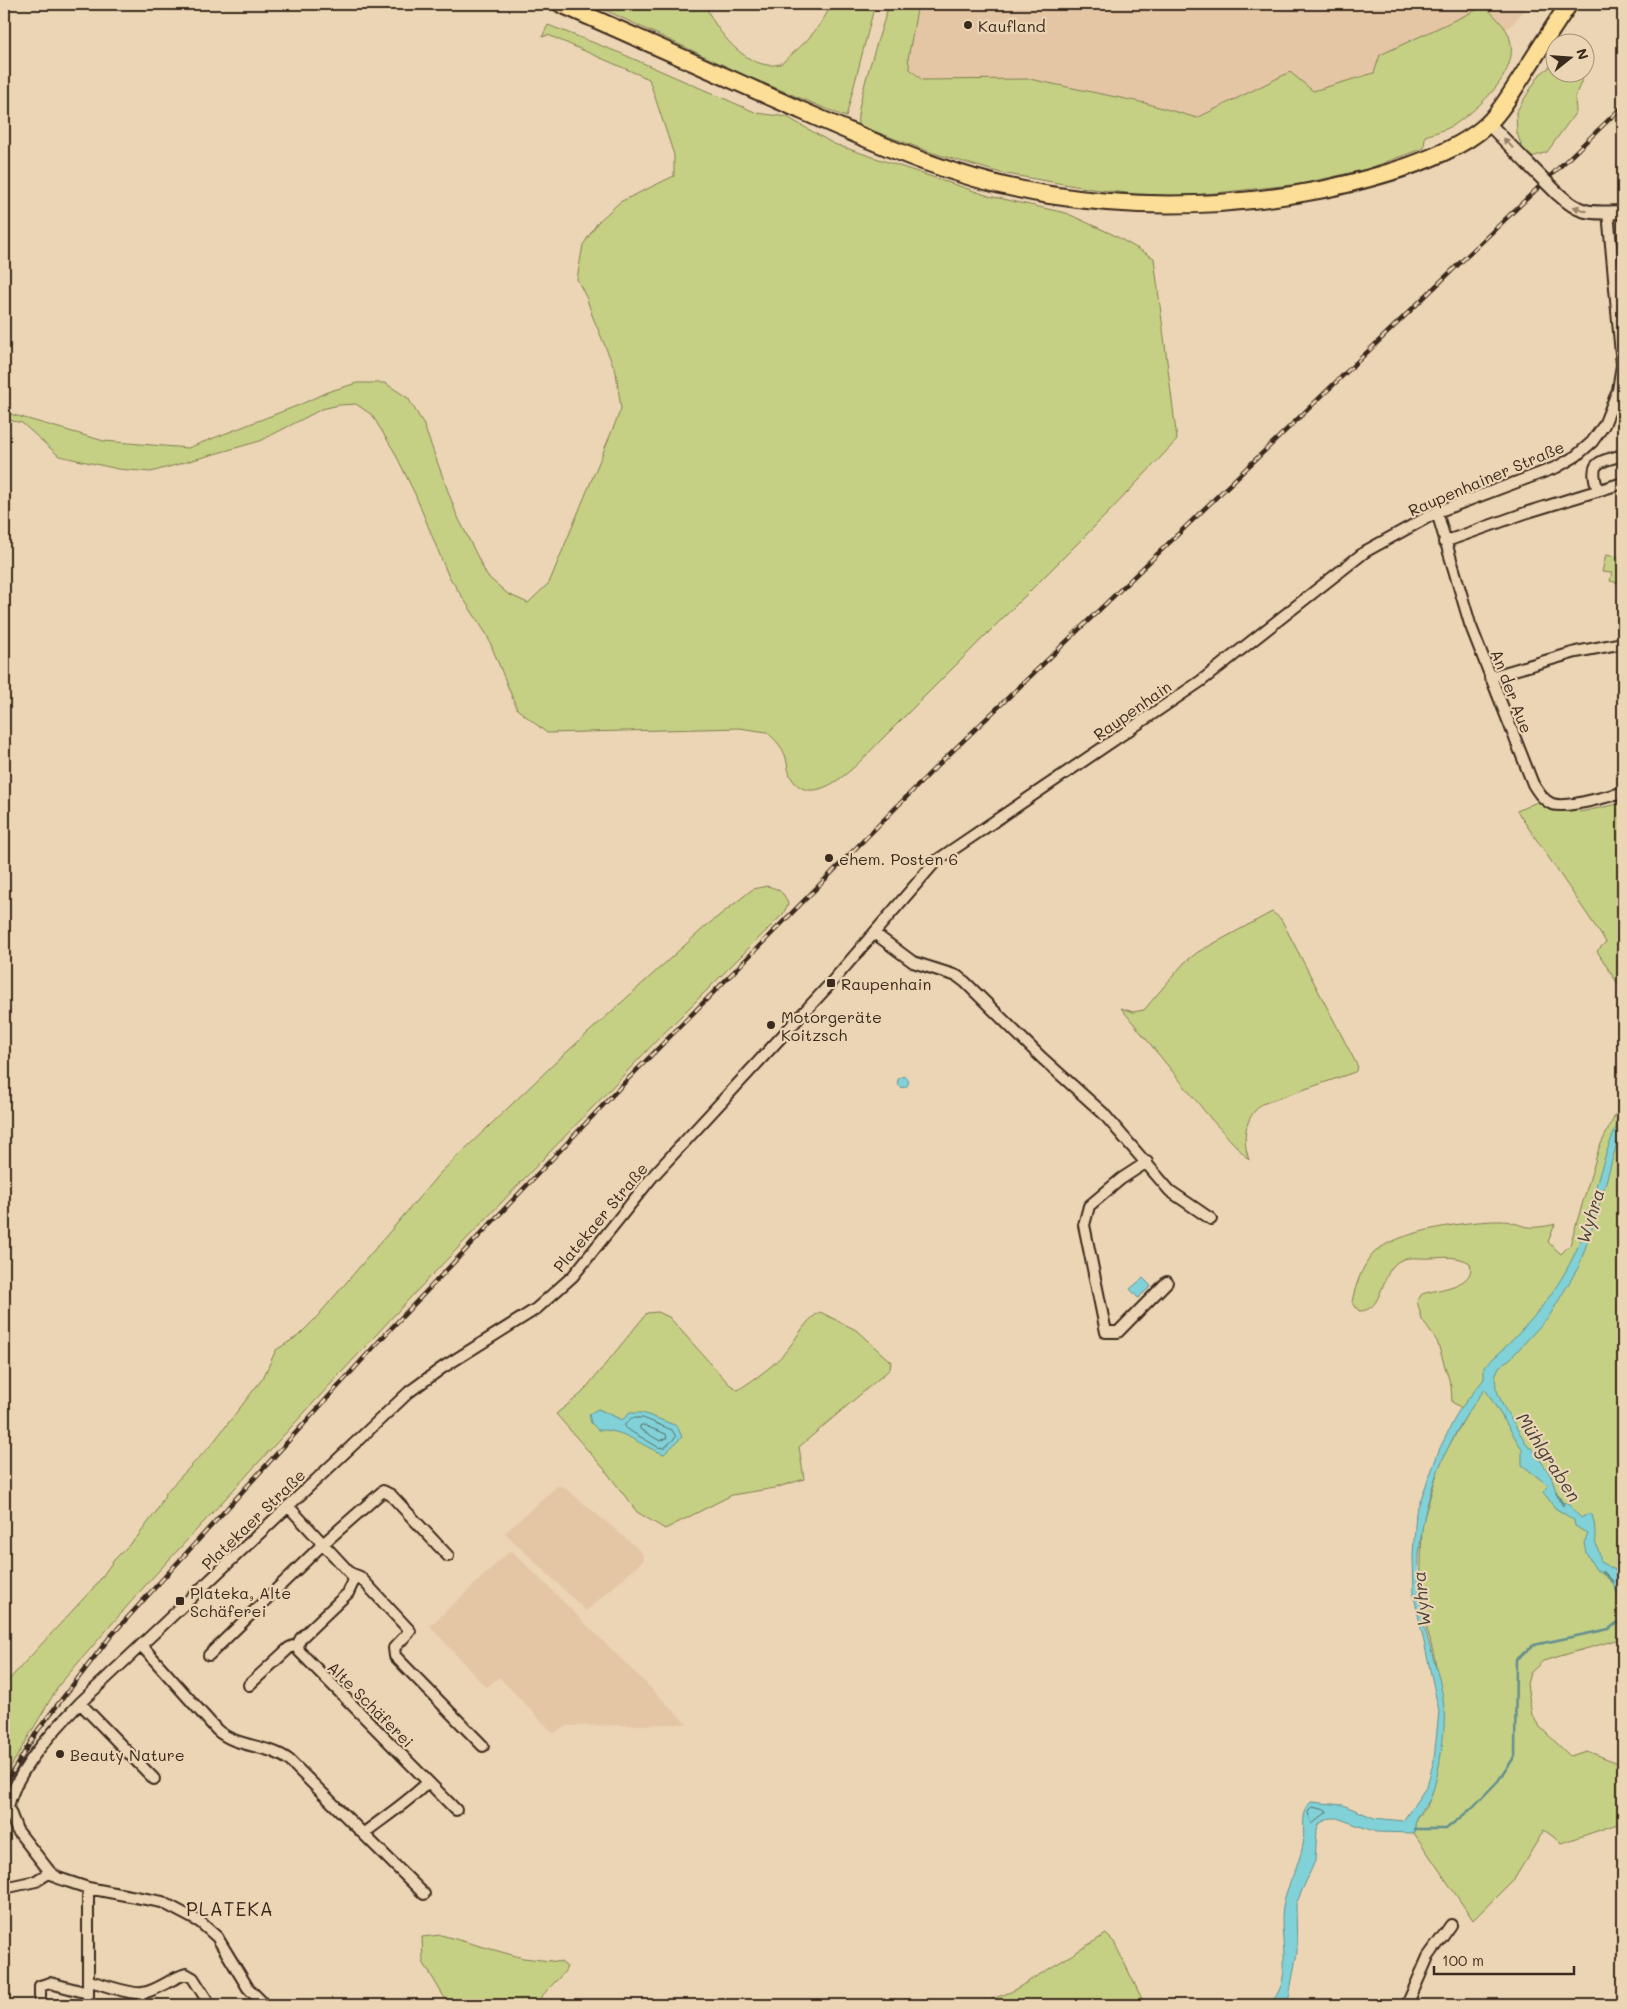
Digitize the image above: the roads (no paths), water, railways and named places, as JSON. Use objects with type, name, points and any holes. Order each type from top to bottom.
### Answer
[{"type":"main road","points":[[562,4],[899,152],[951,171],[1048,195],[1130,205],[1204,206],[1336,186],[1372,177],[1429,157],[1468,140],[1488,123],[1510,95],[1569,4]]},
{"type":"street","points":[[1488,123],[1558,193],[1579,210],[1623,212]]},
{"type":"street","name":"Raupenhainer Straße","points":[[1272,626],[1347,564],[1386,539],[1437,512],[1500,486],[1557,467],[1576,456],[1592,442],[1604,425],[1618,390],[1622,365],[1608,212]]},
{"type":"street","points":[[1598,491],[1593,473],[1594,467],[1598,462],[1623,455]]},
{"type":"street","points":[[1444,542],[1528,512],[1623,484]]},
{"type":"street","name":"An der Aue","points":[[1437,512],[1444,542],[1470,624],[1533,784],[1540,796],[1553,804],[1566,805],[1623,793]]},
{"type":"street","name":"Raupenhain","points":[[745,1078],[936,861],[1201,681],[1272,626]]},
{"type":"street","points":[[1490,676],[1576,652],[1623,643]]},
{"type":"street","points":[[874,933],[913,962],[957,976],[965,982],[1042,1058],[1104,1113],[1170,1191],[1211,1219]]},
{"type":"street","name":"Platekaer Straße","points":[[260,2004],[217,1937],[200,1922],[162,1902],[67,1883],[50,1872],[17,1830],[8,1807],[18,1783],[46,1740],[80,1702],[356,1441],[425,1379],[516,1323],[547,1300],[588,1260],[653,1176],[745,1078]]},
{"type":"street","points":[[1147,1162],[1121,1179],[1089,1206],[1084,1225],[1106,1332],[1118,1332],[1167,1282]]},
{"type":"street","points":[[209,1655],[324,1543],[383,1491],[391,1495],[448,1556]]},
{"type":"street","points":[[249,1685],[289,1648],[298,1644],[307,1631],[353,1587],[354,1580],[350,1573],[288,1506]]},
{"type":"street","points":[[350,1573],[360,1577],[410,1631],[394,1648],[395,1656],[483,1746]]},
{"type":"street","name":"Alte Schäferei","points":[[298,1644],[303,1657],[456,1810]]},
{"type":"street","points":[[141,1645],[198,1711],[224,1736],[283,1755],[424,1894]]},
{"type":"street","points":[[80,1702],[154,1779]]},
{"type":"street","points":[[364,1833],[389,1813],[404,1805],[428,1782]]},
{"type":"street","points":[[4,1888],[36,1882],[50,1872]]},
{"type":"street","points":[[88,1888],[88,2005]]},
{"type":"street","points":[[1407,2005],[1428,1957],[1451,1925]]},
{"type":"street","points":[[89,1981],[142,1993],[163,1985],[174,1977],[186,1974],[193,1978],[210,2005]]},
{"type":"street","points":[[40,2005],[40,1986],[50,1983],[88,1993]]},
{"type":"water","points":[[903,1076],[909,1082],[903,1088],[897,1082]]},
{"type":"water","name":"Wyhra","points":[[1623,1113],[1623,1131],[1617,1143],[1596,1217],[1579,1266],[1550,1315],[1510,1359],[1499,1367],[1495,1376],[1496,1388],[1503,1406],[1529,1448],[1532,1448],[1551,1476],[1559,1501],[1568,1504],[1581,1518],[1589,1513],[1592,1515],[1600,1562],[1623,1574],[1623,1598],[1619,1598],[1612,1580],[1596,1570],[1586,1553],[1584,1543],[1588,1534],[1575,1526],[1574,1520],[1555,1508],[1543,1492],[1549,1486],[1522,1465],[1522,1449],[1485,1389],[1468,1412],[1442,1462],[1432,1488],[1420,1543],[1419,1571],[1422,1614],[1444,1707],[1441,1753],[1431,1797],[1416,1818],[1414,1833],[1376,1832],[1337,1818],[1331,1818],[1320,1823],[1317,1829],[1315,1861],[1296,1904],[1297,1952],[1289,1997],[1285,2005],[1268,2005],[1276,1995],[1284,1972],[1283,1906],[1303,1845],[1304,1816],[1308,1806],[1311,1802],[1343,1805],[1374,1818],[1403,1821],[1427,1786],[1434,1760],[1439,1711],[1414,1596],[1413,1555],[1416,1512],[1440,1448],[1458,1412],[1484,1379],[1484,1367],[1533,1318],[1560,1281],[1571,1261],[1581,1240],[1607,1151]]},
{"type":"water","points":[[1143,1278],[1151,1286],[1138,1298],[1130,1289]]},
{"type":"water","points":[[598,1409],[622,1420],[630,1413],[643,1413],[677,1426],[682,1437],[664,1454],[655,1451],[616,1432],[598,1430],[591,1423],[589,1414]]},
{"type":"waterway","name":"Mühlgraben","points":[[1556,1492],[1563,1505]]},
{"type":"waterway","name":"Mühlgraben","points":[[1603,1572],[1613,1582]]},
{"type":"waterway","name":"Mühlgraben","points":[[1414,1829],[1446,1829],[1472,1808],[1498,1781],[1515,1756],[1516,1659],[1534,1645],[1609,1629],[1623,1618]]},
{"type":"railway","points":[[4,1786],[38,1730],[110,1637],[382,1338],[626,1081],[936,767],[1623,106]]},
{"type":"place","name":"Kaufland","points":[[968,25]]},
{"type":"place","name":"ehem. Posten 6","points":[[829,858]]},
{"type":"place","name":"Raupenhain","points":[[831,983]]},
{"type":"place","name":"Motorgeräte Koitzsch","points":[[771,1025]]},
{"type":"place","name":"Plateka, Alte Schäferei","points":[[180,1601]]},
{"type":"place","name":"Beauty Nature","points":[[60,1754]]},
{"type":"district","name":"PLATEKA","points":[[230,1908]]}]
